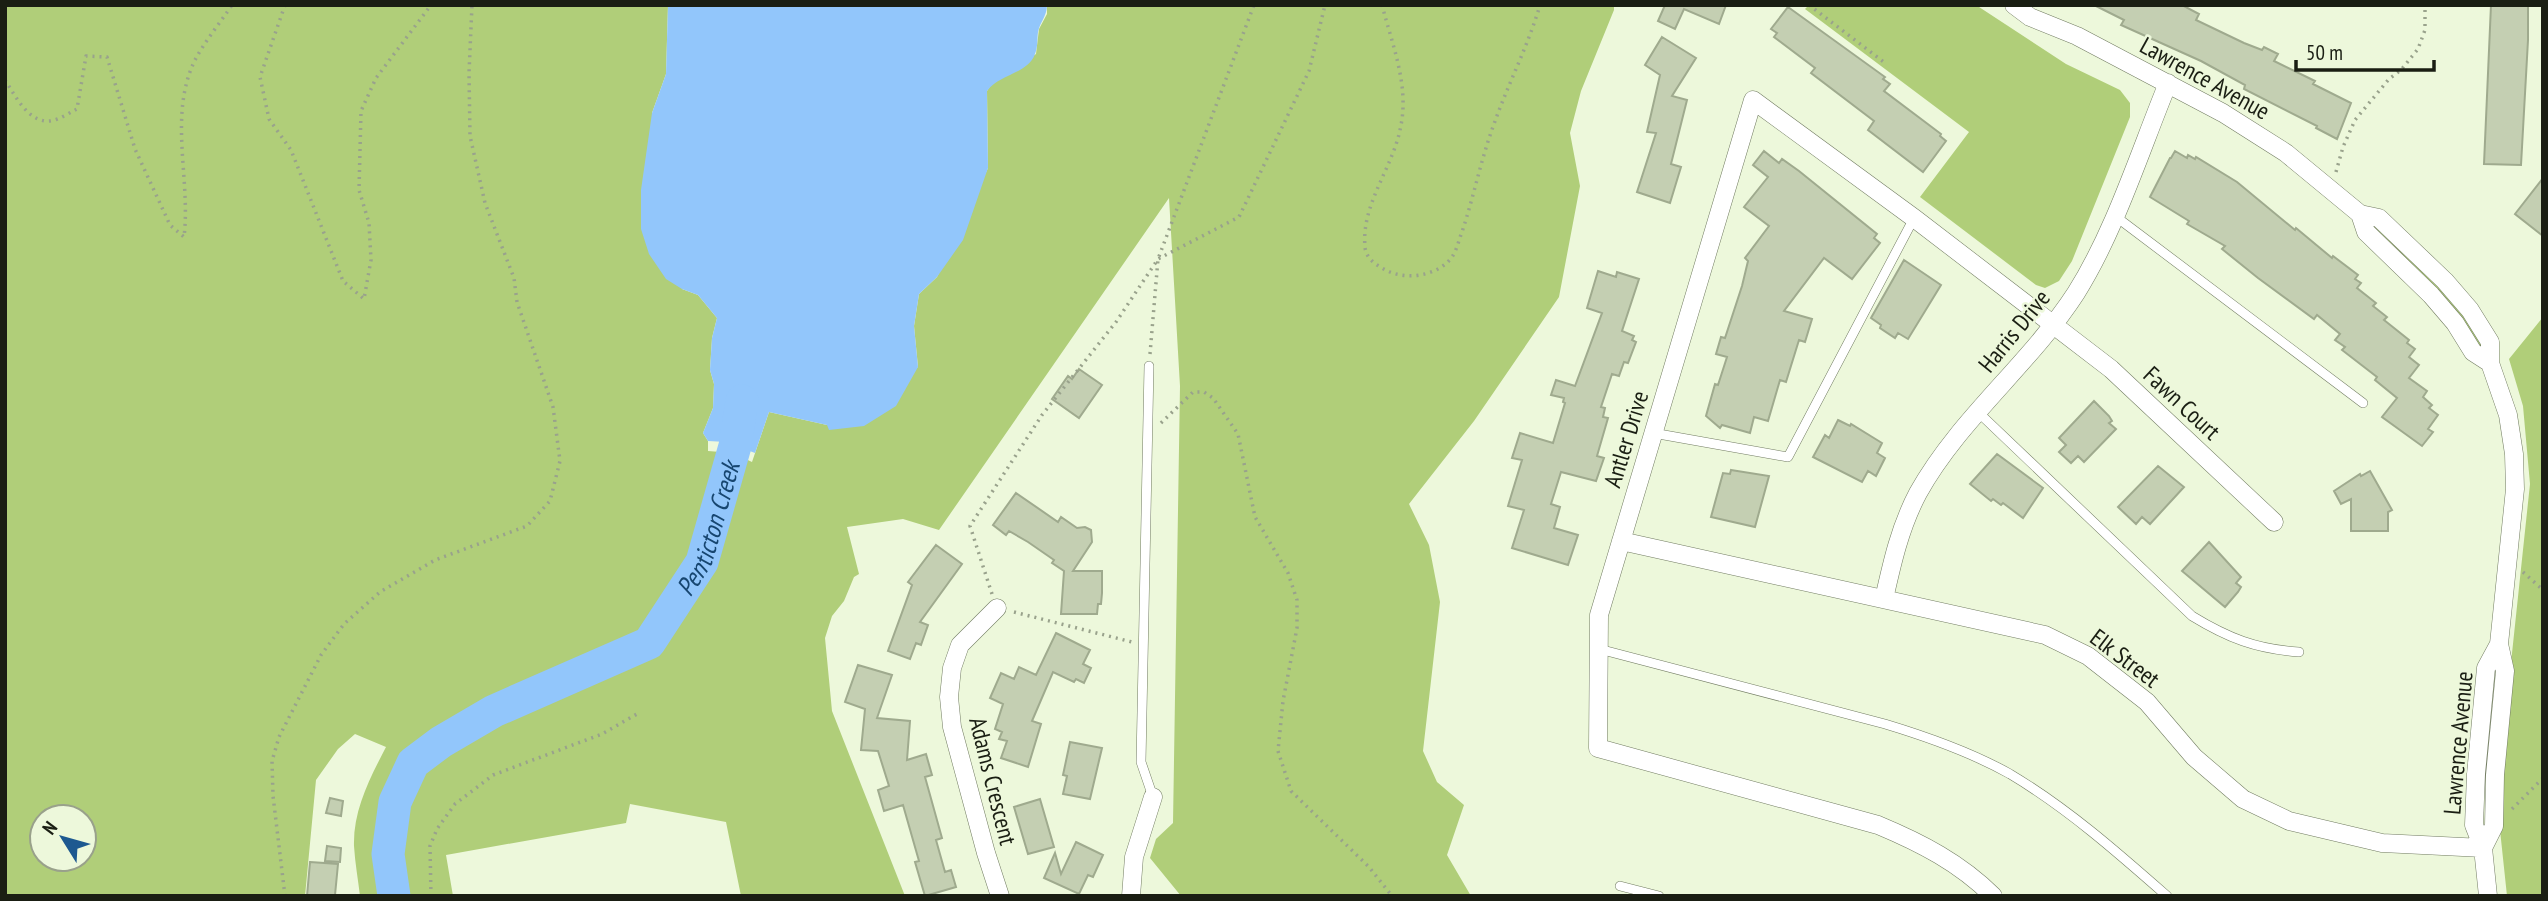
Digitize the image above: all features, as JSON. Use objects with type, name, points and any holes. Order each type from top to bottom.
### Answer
[{"type":"street","name":"Lawrence Avenue","points":[[2014,5],[2030,17],[2077,36],[2223,113],[2286,153],[2360,214],[2379,218],[2445,281],[2470,310],[2490,342],[2490,363],[2508,415],[2515,477],[2499,644],[2486,668],[2479,733],[2474,825],[2483,848],[2488,896]]},
{"type":"street","name":"Harris Drive","points":[[1884,599],[1902,530],[1918,494],[1939,460],[2052,325],[2092,265],[2168,83]]},
{"type":"street","name":"Antler Drive","points":[[1993,896],[1949,859],[1915,840],[1878,825],[1598,748],[1599,615],[1753,100],[1914,218],[2052,325]]},
{"type":"street","name":"Fawn Court","points":[[2052,325],[2111,369],[2274,522]]},
{"type":"street","name":"Elk Street","points":[[1621,541],[2045,635],[2088,656],[2147,702],[2194,757],[2243,799],[2290,821],[2382,844],[2483,848]]},
{"type":"street","name":"Adams Crescent","points":[[997,608],[960,645],[952,668],[949,697],[952,726],[1000,896]]},
{"type":"street","points":[[1131,896],[1134,857],[1153,796]]},
{"type":"lane","points":[[2114,215],[2363,403]]},
{"type":"lane","points":[[1653,433],[1788,457],[1914,218]]},
{"type":"lane","points":[[1149,366],[1141,762],[1153,796]]},
{"type":"lane","points":[[1979,413],[2192,616],[2221,634],[2243,643],[2279,651],[2299,652]]},
{"type":"lane","points":[[1599,649],[1885,724],[1923,735],[1968,754],[2008,773],[2051,801],[2097,835],[2167,896]]},
{"type":"lane","points":[[1620,886],[1659,896]]},
{"type":"path","points":[[5,80],[19,102],[34,117],[50,121],[77,109],[86,56],[107,57],[135,149],[170,225],[184,237],[186,218],[181,141],[187,84],[196,59],[232,5]]},
{"type":"path","points":[[285,5],[260,77],[269,120],[290,150],[343,281],[364,299],[371,260],[369,223],[359,190],[361,111],[376,78],[431,5]]},
{"type":"path","points":[[285,896],[273,796],[272,761],[279,737],[321,655],[344,624],[380,592],[435,560],[527,526],[550,501],[560,461],[553,407],[517,302],[514,278],[485,203],[470,136],[472,5]]},
{"type":"path","points":[[1144,645],[997,608],[970,526],[1042,415],[1116,322],[1158,259],[1254,5]]},
{"type":"path","points":[[1158,259],[1239,217],[1309,71],[1325,5]]},
{"type":"path","points":[[1382,5],[1400,70],[1402,124],[1365,223],[1365,250],[1371,260],[1393,274],[1416,276],[1437,271],[1452,256],[1493,126],[1541,5]]},
{"type":"path","points":[[1809,5],[1885,63]]},
{"type":"path","points":[[2327,186],[2337,171],[2343,147],[2355,120],[2418,49],[2425,30],[2425,5]]},
{"type":"path","points":[[1149,366],[1158,259]]},
{"type":"path","points":[[1148,436],[1193,392],[1203,392],[1213,398],[1238,434],[1255,517],[1289,573],[1297,600],[1297,628],[1283,701],[1278,751],[1291,791],[1369,867],[1392,896]]},
{"type":"path","points":[[432,896],[430,846],[437,829],[455,804],[493,775],[602,734],[636,714]]},
{"type":"path","points":[[2508,812],[2543,778]]},
{"type":"green space","points":[[5,5],[668,5],[666,74],[652,113],[682,289],[698,295],[717,318],[712,338],[710,370],[714,384],[713,408],[703,433],[708,441],[708,451],[733,453],[752,462],[769,412],[827,425],[918,367],[914,326],[919,294],[937,277],[988,168],[987,91],[992,83],[1036,54],[1039,29],[1047,14],[1047,5],[1614,5],[1581,91],[1570,133],[1580,186],[1559,297],[1474,421],[1409,504],[1429,545],[1440,602],[1423,751],[1437,782],[1464,805],[1447,855],[1471,896],[1181,896],[1150,858],[1156,839],[1173,823],[1180,386],[1169,198],[939,530],[903,519],[847,527],[859,574],[854,577],[844,601],[832,616],[825,638],[832,711],[905,896],[741,896],[726,822],[630,804],[626,823],[446,855],[453,896],[360,896],[354,846],[356,820],[369,782],[386,747],[355,734],[338,749],[316,780],[305,896],[5,896]]},
{"type":"green space","points":[[1809,5],[1976,5],[2066,64],[2120,90],[2130,103],[2130,117],[2072,261],[2059,281],[2045,288],[2036,285],[1920,197],[1969,132],[1805,9]]},
{"type":"green space","points":[[2373,223],[2446,291],[2484,344],[2480,348],[2371,228]]},
{"type":"green space","points":[[2543,317],[2543,896],[2507,896],[2500,830],[2503,738],[2530,484],[2523,406],[2509,359]]},
{"type":"water","points":[[668,5],[1047,5],[1031,61],[992,85],[987,91],[988,168],[963,240],[937,277],[919,294],[914,326],[918,367],[896,406],[864,426],[829,430],[827,425],[769,412],[755,453],[726,442],[708,441],[703,433],[713,408],[714,384],[710,370],[712,338],[717,318],[698,295],[666,279],[649,254],[641,229],[641,190],[652,113],[666,74]]},
{"type":"building","points":[[1665,5],[1726,5],[1719,24],[1684,9],[1675,29],[1658,21]]},
{"type":"building","points":[[2094,5],[2182,5],[2199,14],[2196,20],[2244,43],[2262,50],[2264,47],[2278,54],[2274,61],[2351,103],[2337,139],[2244,89],[2245,85],[2201,61],[2121,25],[2124,20]]},
{"type":"building","points":[[2491,5],[2528,5],[2521,165],[2484,164]]},
{"type":"building","points":[[1788,7],[1885,77],[1883,79],[1890,84],[1884,91],[1941,134],[1946,141],[1923,172],[1868,130],[1874,121],[1811,73],[1815,68],[1774,37],[1777,33],[1771,29]]},
{"type":"building","points":[[1662,37],[1696,58],[1672,96],[1687,100],[1671,164],[1681,167],[1670,203],[1637,192],[1656,133],[1647,132],[1660,75],[1645,65]]},
{"type":"building","points":[[1764,151],[1779,163],[1782,159],[1799,171],[1877,234],[1874,238],[1880,243],[1852,279],[1824,258],[1784,311],[1812,319],[1805,342],[1799,340],[1786,382],[1780,380],[1768,421],[1754,417],[1750,433],[1722,425],[1720,428],[1706,416],[1715,384],[1718,385],[1727,357],[1716,354],[1721,337],[1725,338],[1742,286],[1748,261],[1745,258],[1769,226],[1744,207],[1768,177],[1753,165]]},
{"type":"building","points":[[2175,151],[2187,158],[2188,155],[2195,159],[2196,157],[2237,182],[2295,230],[2296,228],[2332,258],[2333,256],[2358,275],[2355,279],[2361,283],[2357,288],[2376,303],[2373,306],[2387,317],[2384,320],[2409,340],[2407,343],[2415,349],[2409,357],[2419,365],[2409,378],[2427,391],[2423,397],[2432,405],[2429,408],[2438,415],[2428,429],[2433,432],[2422,446],[2382,417],[2397,398],[2375,380],[2377,377],[2342,350],[2345,347],[2335,340],[2340,334],[2317,315],[2314,319],[2258,278],[2222,249],[2225,246],[2187,224],[2189,221],[2150,197]]},
{"type":"building","points":[[2543,178],[2543,236],[2515,214]]},
{"type":"building","points":[[1904,260],[1941,285],[1908,339],[1898,333],[1895,338],[1871,318]]},
{"type":"building","points":[[1598,271],[1616,277],[1617,272],[1639,279],[1622,331],[1634,336],[1632,340],[1636,342],[1628,363],[1624,362],[1619,376],[1612,374],[1601,407],[1605,408],[1603,417],[1608,418],[1597,456],[1604,458],[1596,481],[1561,472],[1551,504],[1560,507],[1554,528],[1578,535],[1568,565],[1512,548],[1524,510],[1508,506],[1522,460],[1512,458],[1520,433],[1553,443],[1565,403],[1564,398],[1551,395],[1556,380],[1575,386],[1602,313],[1587,308]]},
{"type":"building","points":[[1079,369],[1102,385],[1079,418],[1052,399],[1068,376],[1072,379]]},
{"type":"building","points":[[2094,401],[2109,416],[2112,421],[2109,423],[2116,429],[2084,462],[2078,456],[2071,463],[2059,452],[2066,445],[2059,438]]},
{"type":"building","points":[[1838,420],[1850,426],[1851,424],[1882,443],[1877,453],[1885,458],[1876,476],[1868,471],[1862,482],[1813,457],[1825,435],[1829,438]]},
{"type":"building","points":[[1997,454],[2043,488],[2023,518],[2003,503],[2001,505],[1993,499],[1991,501],[1970,484]]},
{"type":"building","points":[[2158,466],[2184,487],[2150,524],[2142,517],[2136,524],[2118,507]]},
{"type":"building","points":[[1731,470],[1769,476],[1755,527],[1711,517],[1723,473],[1730,474]]},
{"type":"building","points":[[2370,471],[2392,510],[2388,512],[2388,531],[2351,531],[2351,499],[2341,504],[2334,491],[2360,474],[2361,476]]},
{"type":"building","points":[[1016,493],[1058,522],[1061,517],[1077,528],[1085,527],[1091,530],[1092,542],[1073,571],[1102,571],[1101,604],[1098,604],[1097,614],[1061,614],[1064,571],[1052,563],[1054,560],[1028,542],[1009,531],[1006,535],[993,525]]},
{"type":"building","points":[[2209,542],[2241,577],[2236,583],[2241,587],[2225,607],[2182,571]]},
{"type":"building","points":[[936,545],[962,564],[920,622],[928,625],[921,645],[916,643],[910,659],[888,651],[912,585],[908,582]]},
{"type":"building","points":[[1056,633],[1090,650],[1083,664],[1091,668],[1084,683],[1076,679],[1074,682],[1053,672],[1032,721],[1041,724],[1028,767],[1001,758],[1007,741],[999,739],[1002,732],[995,729],[1003,704],[990,698],[1001,673],[1014,679],[1019,667],[1036,675]]},
{"type":"building","points":[[858,665],[892,675],[877,718],[910,721],[907,760],[926,754],[932,775],[925,777],[942,838],[936,840],[945,872],[951,870],[956,887],[925,896],[915,862],[919,861],[903,805],[884,811],[878,790],[889,786],[878,751],[861,750],[865,709],[845,702]]},
{"type":"building","points":[[1070,742],[1102,748],[1090,799],[1063,794],[1067,776],[1063,775]]},
{"type":"building","points":[[330,798],[343,801],[341,816],[326,813]]},
{"type":"building","points":[[1040,799],[1054,847],[1028,854],[1014,807]]},
{"type":"building","points":[[1076,842],[1103,855],[1093,877],[1088,875],[1079,894],[1044,878],[1055,853],[1061,874]]},
{"type":"building","points":[[327,846],[341,848],[340,862],[325,861]]},
{"type":"building","points":[[310,862],[338,864],[335,895],[307,896]]},
{"type":"waterway","name":"Penticton Creek","points":[[394,896],[388,854],[395,802],[413,763],[441,742],[494,711],[649,643],[702,562],[735,446],[742,401]]}]
